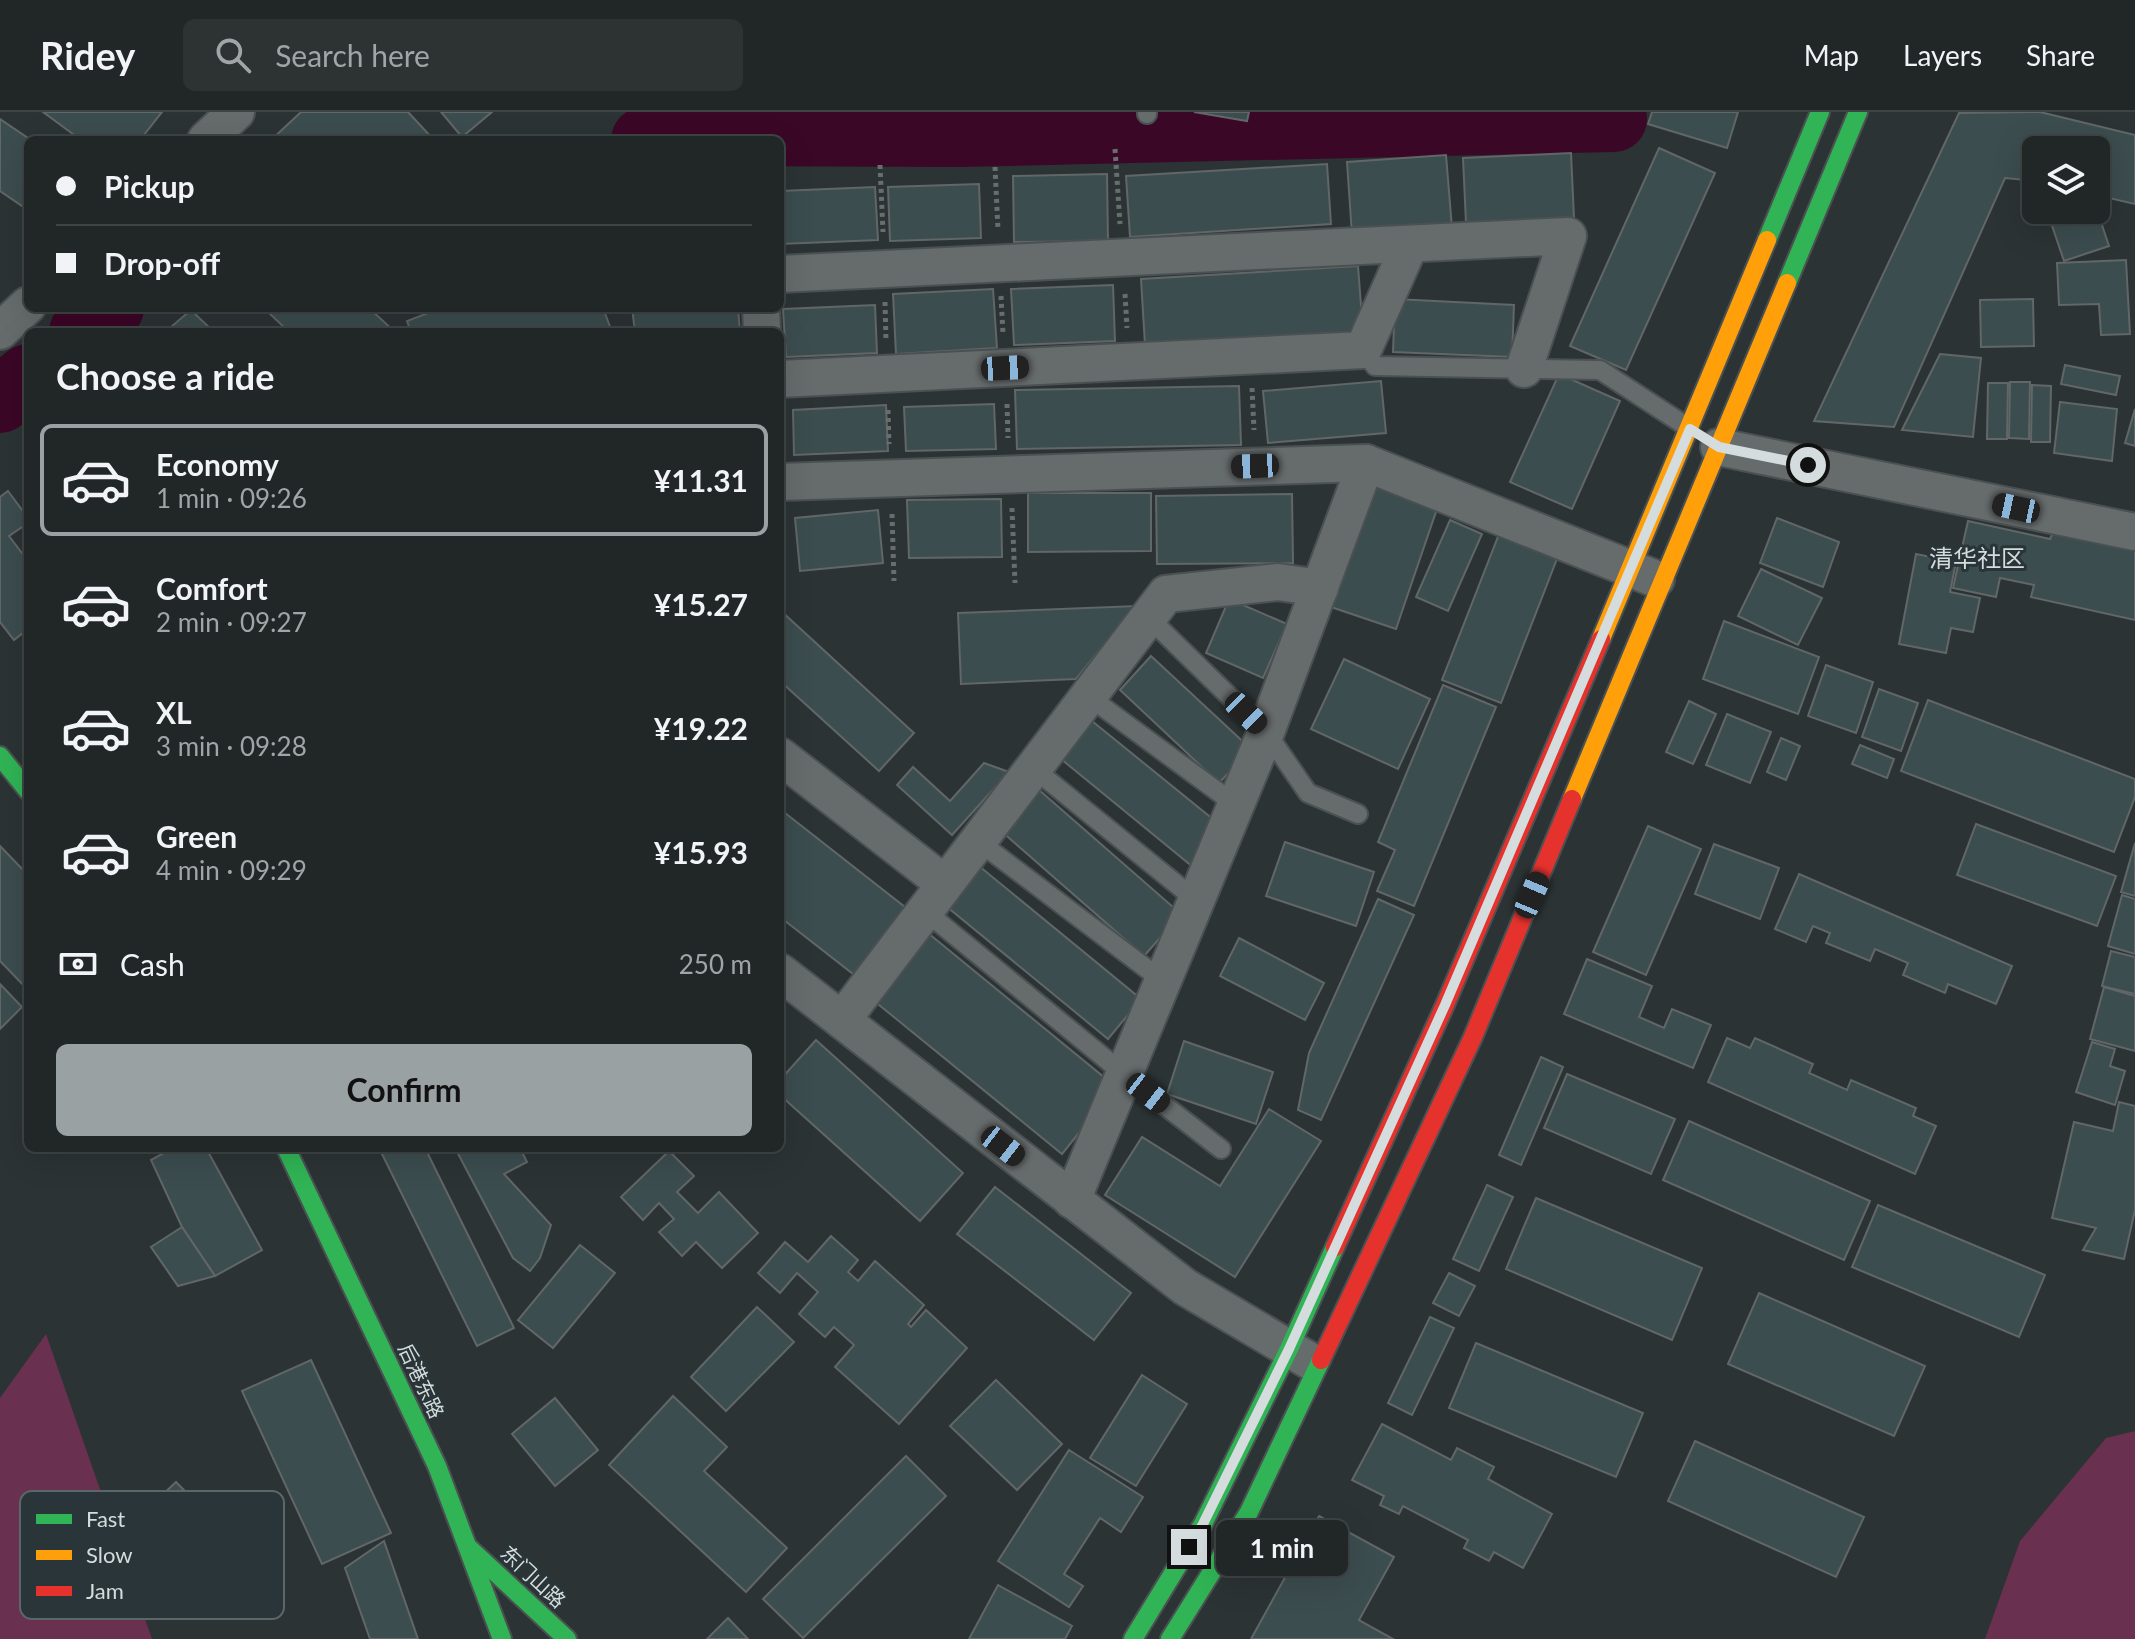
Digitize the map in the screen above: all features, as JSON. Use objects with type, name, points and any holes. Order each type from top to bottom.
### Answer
[{"type":"main road","points":[[1170,1639],[1249,1512],[1304,1357],[1445,1005],[1647,576],[1704,438],[1820,112]]},
{"type":"main road","points":[[1133,1639],[1304,1357],[1473,1037],[1647,576],[1704,438],[1858,112]]},
{"type":"main road","points":[[0,756],[24,786]]},
{"type":"main road","name":"后港东路","points":[[288,1152],[437,1466],[502,1639]]},
{"type":"main road","points":[[469,1548],[483,1639]]},
{"type":"main road","name":"东门山路","points":[[469,1548],[567,1639]]},
{"type":"street","points":[[210,136],[236,112]]},
{"type":"street","points":[[784,274],[1568,236],[1524,369]]},
{"type":"street","points":[[784,379],[1363,350],[1410,244]]},
{"type":"street","points":[[0,331],[24,309]]},
{"type":"street","points":[[1704,438],[2135,532]]},
{"type":"street","points":[[1072,1200],[1266,732],[1366,463]]},
{"type":"street","points":[[784,482],[1366,463],[1647,576]]},
{"type":"street","points":[[842,1020],[1166,594],[1278,582],[1320,588]]},
{"type":"street","points":[[784,760],[935,898]]},
{"type":"street","points":[[784,975],[1185,1287],[1304,1357]]},
{"type":"lane","points":[[1363,350],[1375,366],[1600,370],[1704,438]]},
{"type":"lane","points":[[1148,617],[1266,732],[1308,793],[1358,814]]},
{"type":"lane","points":[[1088,696],[1236,805]]},
{"type":"lane","points":[[1033,768],[1196,900]]},
{"type":"lane","points":[[978,841],[1163,981]]},
{"type":"lane","points":[[935,898],[1124,1074],[1221,1149]]},
{"type":"path","points":[[1250,355],[1255,466]]},
{"type":"shaded area","points":[[46,1334],[101,1491],[20,1491],[20,1619],[145,1619],[152,1639],[0,1639],[0,1398]]},
{"type":"shaded area","points":[[2135,1431],[2135,1639],[1985,1639],[2020,1541],[2106,1438]]},
{"type":"building","points":[[43,112],[162,112],[143,136],[76,136]]},
{"type":"building","points":[[301,112],[408,112],[430,136],[275,136]]},
{"type":"building","points":[[441,112],[492,112],[463,136]]},
{"type":"building","points":[[1194,112],[1249,112],[1247,121]]},
{"type":"building","points":[[1652,112],[1738,112],[1727,148],[1648,124]]},
{"type":"building","points":[[2040,112],[2135,135],[2135,204],[2110,198],[2110,136],[2022,136],[2022,180],[2005,178],[1894,427],[1814,421],[1959,113]]},
{"type":"building","points":[[0,119],[25,136],[24,207],[0,191]]},
{"type":"building","points":[[1659,148],[1715,173],[1626,370],[1570,346]]},
{"type":"building","points":[[1571,153],[1574,218],[1466,223],[1463,158]]},
{"type":"building","points":[[1446,155],[1452,228],[1352,235],[1347,162]]},
{"type":"building","points":[[1327,164],[1331,224],[1130,237],[1126,176]]},
{"type":"building","points":[[1107,174],[1108,241],[1014,242],[1013,176]]},
{"type":"building","points":[[979,184],[981,238],[890,241],[888,187]]},
{"type":"building","points":[[875,187],[878,240],[784,244],[784,191]]},
{"type":"building","points":[[2051,224],[2102,224],[2109,246],[2064,261]]},
{"type":"building","points":[[2126,260],[2130,334],[2101,335],[2099,304],[2059,305],[2057,263]]},
{"type":"building","points":[[1358,266],[1363,332],[1145,345],[1141,279]]},
{"type":"building","points":[[1113,285],[1115,341],[1014,345],[1011,289]]},
{"type":"building","points":[[993,289],[997,348],[896,354],[893,294]]},
{"type":"building","points":[[1395,299],[1514,305],[1512,357],[1393,352]]},
{"type":"building","points":[[2033,299],[2034,346],[1981,347],[1980,300]]},
{"type":"building","points":[[875,305],[877,353],[786,357],[784,309]]},
{"type":"building","points":[[189,312],[193,312],[210,328],[170,328]]},
{"type":"building","points":[[268,312],[373,312],[391,328],[285,328]]},
{"type":"building","points":[[431,312],[604,312],[610,328],[410,328],[407,321]]},
{"type":"building","points":[[632,312],[738,312],[740,328],[634,328]]},
{"type":"building","points":[[1940,354],[1981,358],[1973,437],[1902,430]]},
{"type":"building","points":[[2065,365],[2120,376],[2116,395],[2061,384]]},
{"type":"building","points":[[1559,374],[1620,401],[1572,509],[1510,482]]},
{"type":"building","points":[[1381,381],[1386,433],[1268,443],[1263,391]]},
{"type":"building","points":[[2010,382],[2030,382],[2029,439],[2009,438]]},
{"type":"building","points":[[1988,383],[2008,383],[2007,439],[1987,439]]},
{"type":"building","points":[[2032,385],[2051,386],[2050,442],[2031,442]]},
{"type":"building","points":[[1239,386],[1241,445],[1017,449],[1015,390]]},
{"type":"building","points":[[2060,402],[2117,409],[2112,461],[2054,453]]},
{"type":"building","points":[[994,404],[996,449],[906,451],[904,407]]},
{"type":"building","points":[[886,405],[888,451],[794,455],[793,410]]},
{"type":"building","points":[[2135,409],[2135,446],[2125,443]]},
{"type":"building","points":[[1373,481],[1439,503],[1396,629],[1331,607]]},
{"type":"building","points":[[8,491],[24,513],[24,526],[9,536],[24,556],[24,632],[14,640],[0,622],[0,497]]},
{"type":"building","points":[[1028,493],[1151,493],[1151,551],[1028,552]]},
{"type":"building","points":[[1292,494],[1293,563],[1157,564],[1156,496]]},
{"type":"building","points":[[1001,499],[1002,557],[909,558],[907,500]]},
{"type":"building","points":[[878,510],[883,563],[800,571],[795,518]]},
{"type":"building","points":[[1777,518],[1839,542],[1823,587],[1760,563]]},
{"type":"building","points":[[1450,520],[1482,534],[1448,611],[1416,597]]},
{"type":"building","points":[[1968,521],[2050,539],[2055,528],[2135,546],[2135,620],[2031,597],[2034,585],[2000,578],[1996,597],[1953,588]]},
{"type":"building","points":[[1501,529],[1560,551],[1501,703],[1442,680]]},
{"type":"building","points":[[1916,554],[1956,562],[1950,592],[1980,598],[1973,632],[1951,628],[1946,653],[1899,644]]},
{"type":"building","points":[[1761,569],[1822,598],[1798,645],[1738,616]]},
{"type":"building","points":[[1229,599],[1287,624],[1263,678],[1206,653]]},
{"type":"building","points":[[1136,606],[1076,679],[961,684],[958,613]]},
{"type":"building","points":[[784,614],[914,733],[879,771],[784,685]]},
{"type":"building","points":[[1724,621],[1819,657],[1798,714],[1703,679]]},
{"type":"building","points":[[1151,656],[1251,749],[1219,783],[1120,690]]},
{"type":"building","points":[[1344,659],[1430,699],[1398,769],[1311,729]]},
{"type":"building","points":[[1826,665],[1873,682],[1856,733],[1808,716]]},
{"type":"building","points":[[1443,685],[1496,707],[1414,906],[1377,891],[1395,850],[1378,842]]},
{"type":"building","points":[[1879,689],[1918,703],[1901,751],[1862,737]]},
{"type":"building","points":[[1928,700],[2135,779],[2135,797],[2114,852],[1901,771]]},
{"type":"building","points":[[1689,701],[1716,714],[1693,764],[1666,752]]},
{"type":"building","points":[[1727,714],[1771,732],[1750,783],[1706,765]]},
{"type":"building","points":[[1092,721],[1225,829],[1193,867],[1061,759]]},
{"type":"building","points":[[1781,738],[1800,746],[1786,780],[1767,772]]},
{"type":"building","points":[[1860,745],[1894,759],[1887,778],[1852,764]]},
{"type":"building","points":[[984,763],[1009,772],[952,835],[897,785],[913,767],[950,801]]},
{"type":"building","points":[[1038,789],[1181,914],[1144,956],[1001,831]]},
{"type":"building","points":[[784,812],[910,911],[857,977],[784,920]]},
{"type":"building","points":[[1976,824],[2116,876],[2097,926],[1957,875]]},
{"type":"building","points":[[1648,826],[1701,849],[1646,975],[1593,952]]},
{"type":"building","points":[[1285,842],[1374,872],[1356,926],[1266,896]]},
{"type":"building","points":[[2135,843],[2135,896],[2121,892]]},
{"type":"building","points":[[1714,844],[1779,868],[1760,919],[1695,894]]},
{"type":"building","points":[[0,846],[24,871],[24,986],[0,961]]},
{"type":"building","points":[[979,866],[1141,999],[1108,1039],[946,906]]},
{"type":"building","points":[[1799,874],[2012,966],[1996,1004],[1948,984],[1945,993],[1903,975],[1908,963],[1875,949],[1870,961],[1826,943],[1830,933],[1813,926],[1806,942],[1775,929]]},
{"type":"building","points":[[2122,895],[2135,899],[2135,954],[2108,946]]},
{"type":"building","points":[[1378,899],[1414,915],[1321,1120],[1298,1110],[1309,1053]]},
{"type":"building","points":[[928,933],[1116,1087],[1062,1154],[873,1000]]},
{"type":"building","points":[[1239,938],[1324,983],[1305,1020],[1220,976]]},
{"type":"building","points":[[2111,951],[2135,957],[2135,994],[2102,986]]},
{"type":"building","points":[[1587,959],[1652,986],[1639,1017],[1664,1028],[1672,1009],[1711,1025],[1693,1068],[1564,1014]]},
{"type":"building","points":[[0,984],[22,1007],[0,1029]]},
{"type":"building","points":[[2104,987],[2135,996],[2135,1051],[2090,1039]]},
{"type":"building","points":[[1727,1038],[1750,1048],[1755,1038],[1813,1064],[1809,1073],[1847,1090],[1851,1080],[1916,1108],[1913,1116],[1936,1126],[1915,1174],[1708,1082]]},
{"type":"building","points":[[816,1040],[963,1173],[920,1221],[784,1099],[784,1076]]},
{"type":"building","points":[[1184,1041],[1273,1072],[1256,1124],[1167,1094]]},
{"type":"building","points":[[2092,1042],[2115,1049],[2110,1066],[2125,1071],[2115,1105],[2076,1092]]},
{"type":"building","points":[[1541,1057],[1563,1067],[1521,1165],[1499,1155]]},
{"type":"building","points":[[1567,1074],[1675,1119],[1651,1174],[1544,1128]]},
{"type":"building","points":[[2119,1102],[2135,1106],[2135,1210],[2124,1259],[2083,1250],[2096,1228],[2052,1218],[2074,1122],[2113,1131]]},
{"type":"building","points":[[1269,1109],[1321,1141],[1235,1277],[1105,1195],[1142,1137],[1220,1186]]},
{"type":"building","points":[[1689,1121],[1870,1201],[1844,1260],[1663,1180]]},
{"type":"building","points":[[166,1152],[208,1152],[262,1250],[215,1276],[182,1227],[151,1160]]},
{"type":"building","points":[[381,1152],[427,1152],[514,1328],[477,1346]]},
{"type":"building","points":[[457,1152],[522,1152],[527,1162],[504,1174],[551,1225],[540,1258],[530,1271],[513,1258]]},
{"type":"building","points":[[670,1152],[694,1176],[677,1192],[698,1213],[719,1192],[758,1233],[722,1268],[696,1242],[682,1256],[659,1232],[674,1219],[659,1203],[643,1220],[621,1197]]},
{"type":"building","points":[[1487,1185],[1513,1197],[1479,1271],[1453,1259]]},
{"type":"building","points":[[995,1187],[1131,1293],[1094,1340],[957,1234]]},
{"type":"building","points":[[1536,1198],[1702,1268],[1672,1340],[1506,1269]]},
{"type":"building","points":[[1878,1205],[2045,1275],[2019,1337],[1852,1267]]},
{"type":"building","points":[[182,1227],[215,1276],[178,1286],[151,1247]]},
{"type":"building","points":[[831,1236],[858,1260],[848,1272],[858,1281],[875,1261],[924,1305],[908,1324],[911,1327],[926,1310],[967,1348],[899,1424],[835,1367],[854,1345],[834,1327],[825,1337],[799,1314],[818,1292],[797,1273],[780,1293],[758,1273],[785,1242],[808,1262]]},
{"type":"building","points":[[580,1245],[615,1273],[553,1348],[518,1320]]},
{"type":"building","points":[[1449,1273],[1475,1286],[1459,1316],[1433,1303]]},
{"type":"building","points":[[1759,1293],[1925,1366],[1894,1436],[1728,1364]]},
{"type":"building","points":[[757,1307],[794,1342],[726,1411],[691,1377]]},
{"type":"building","points":[[1430,1317],[1454,1328],[1412,1415],[1388,1403]]},
{"type":"building","points":[[1476,1343],[1643,1413],[1616,1477],[1449,1408]]},
{"type":"building","points":[[311,1360],[391,1533],[322,1564],[242,1391]]},
{"type":"building","points":[[1142,1375],[1187,1404],[1136,1486],[1090,1458]]},
{"type":"building","points":[[996,1380],[1062,1444],[1017,1490],[950,1426]]},
{"type":"building","points":[[673,1396],[727,1447],[704,1471],[787,1548],[746,1592],[609,1465]]},
{"type":"building","points":[[555,1398],[598,1450],[555,1486],[512,1434]]},
{"type":"building","points":[[1382,1424],[1451,1460],[1457,1448],[1494,1467],[1488,1479],[1552,1514],[1523,1568],[1494,1552],[1489,1561],[1464,1548],[1468,1540],[1403,1506],[1399,1514],[1380,1505],[1384,1496],[1352,1480]]},
{"type":"building","points":[[1695,1441],[1864,1517],[1836,1577],[1668,1501]]},
{"type":"building","points":[[1069,1450],[1143,1497],[1121,1532],[1100,1518],[1064,1574],[1083,1586],[1069,1607],[998,1561]]},
{"type":"building","points":[[906,1456],[946,1496],[803,1638],[763,1599]]},
{"type":"building","points":[[176,1482],[185,1491],[167,1491]]},
{"type":"building","points":[[1319,1516],[1394,1557],[1359,1620],[1393,1639],[1251,1639]]},
{"type":"building","points":[[384,1541],[418,1639],[370,1639],[345,1568]]},
{"type":"building","points":[[998,1585],[1072,1626],[1065,1639],[969,1639]]},
{"type":"building","points":[[728,1618],[748,1639],[707,1639]]},
{"type":"waterway","points":[[673,136],[695,133],[959,134],[1614,119]]},
{"type":"waterway","points":[[87,328],[106,312]]},
{"type":"waterway","points":[[0,400],[24,380]]},
{"type":"traffic: fast","points":[[1767,240],[1820,112]]},
{"type":"traffic: fast","points":[[1787,283],[1858,112]]},
{"type":"traffic: fast","points":[[0,756],[24,786]]},
{"type":"traffic: fast","points":[[288,1152],[437,1466],[502,1639]]},
{"type":"traffic: fast","points":[[1133,1639],[1203,1524],[1335,1247]]},
{"type":"traffic: fast","points":[[1170,1639],[1249,1512],[1321,1360]]},
{"type":"traffic: fast","points":[[469,1548],[567,1639]]},
{"type":"traffic: slow","points":[[1601,639],[1767,240]]},
{"type":"traffic: slow","points":[[1572,799],[1787,283]]},
{"type":"traffic: jam","points":[[1335,1247],[1445,1005],[1601,639]]},
{"type":"traffic: jam","points":[[1321,1360],[1473,1037],[1572,799]]},
{"type":"district","name":"清华社区","points":[[1977,559]]},
{"type":"route","points":[[1189,1547],[1289,1349],[1445,1005],[1690,429],[1719,447],[1808,465]]}]
